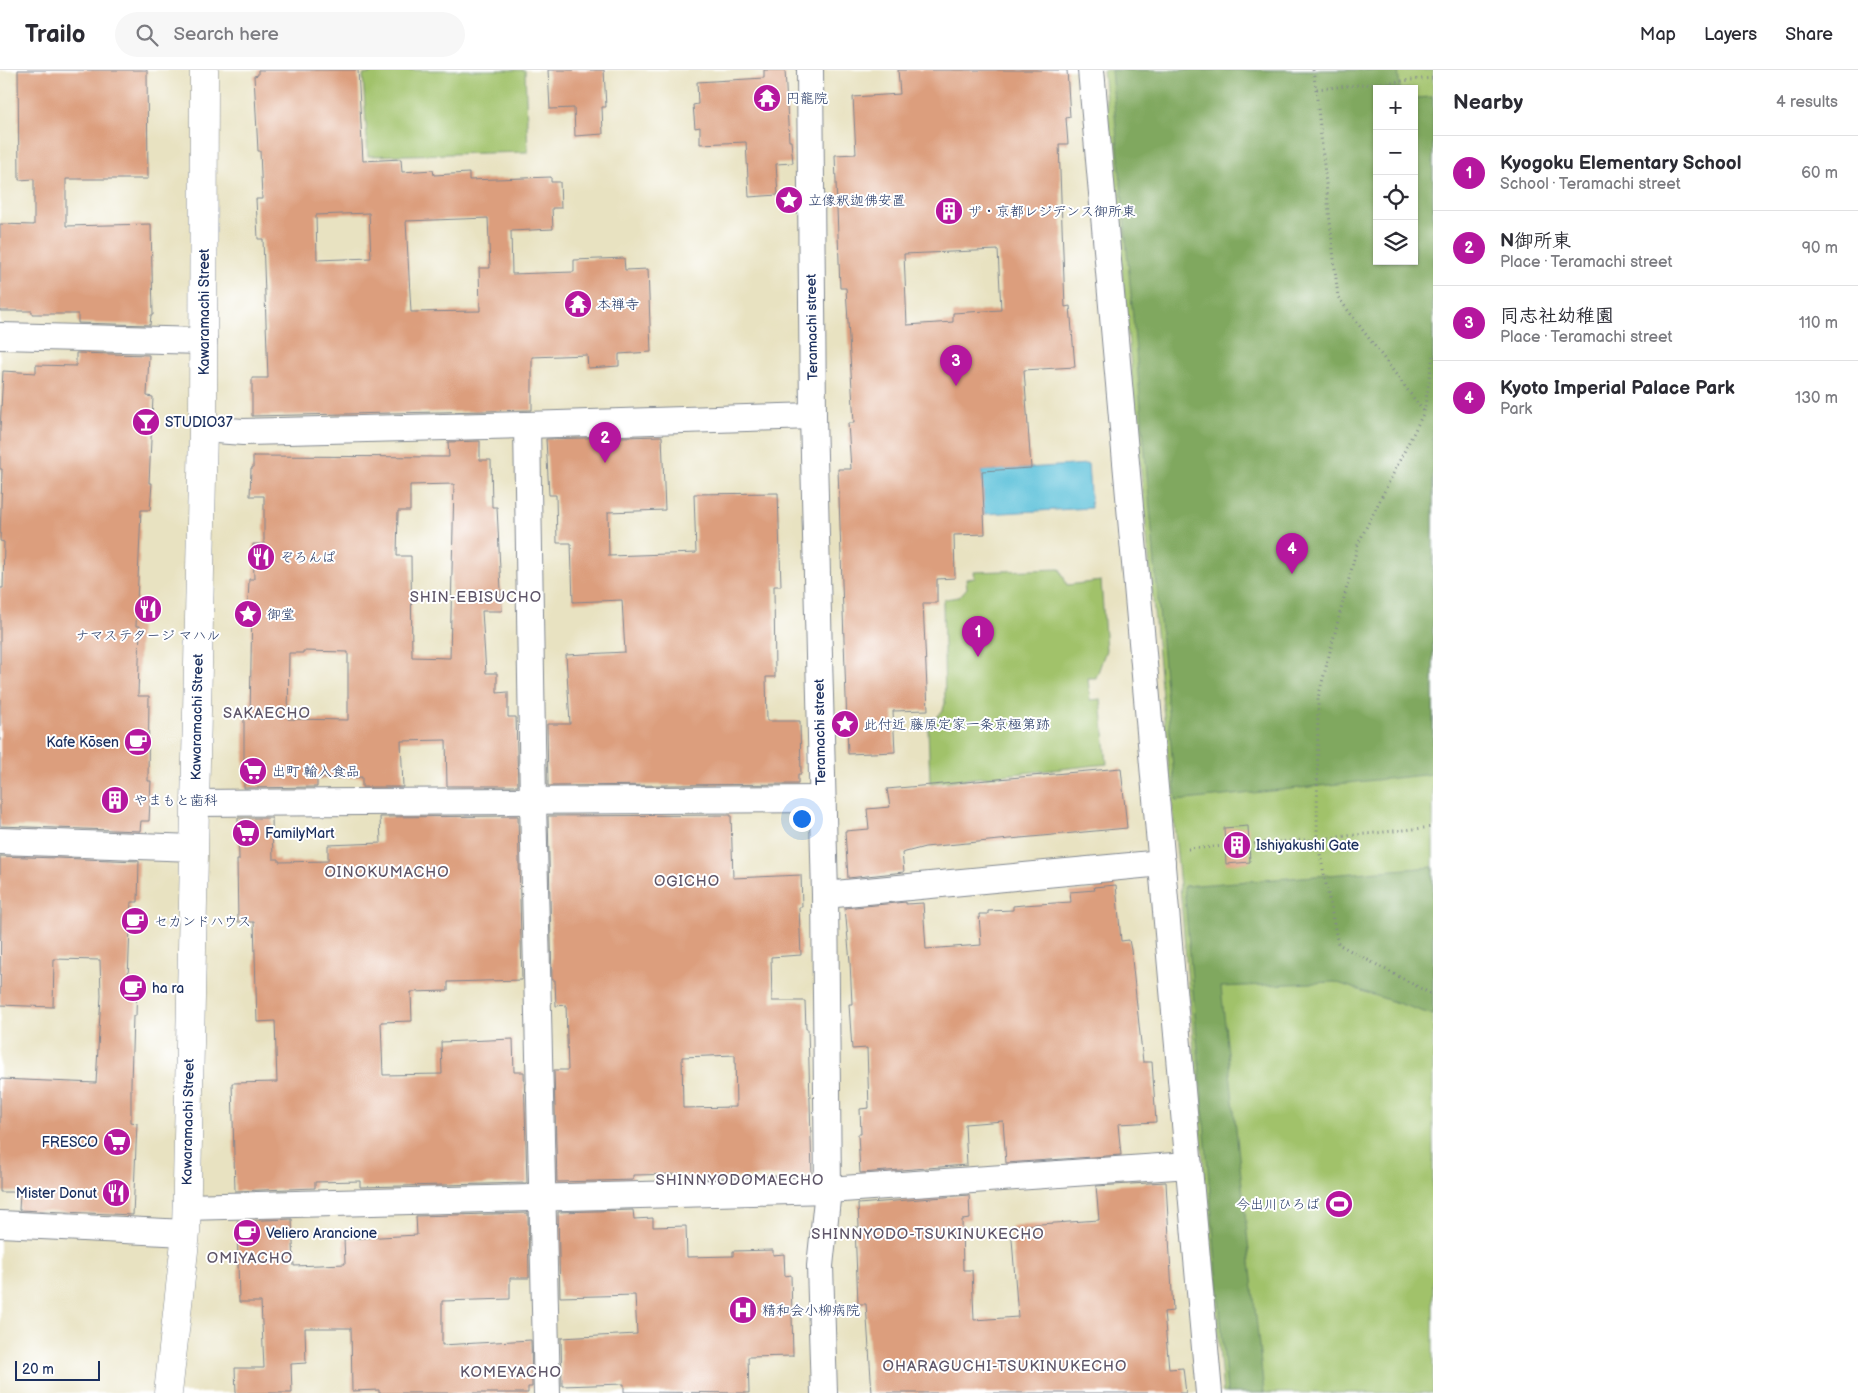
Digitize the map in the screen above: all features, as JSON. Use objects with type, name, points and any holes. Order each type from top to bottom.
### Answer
[{"type":"main road","name":"Kawaramachi Street","points":[[168,1393],[186,1234],[204,429],[204,70]]},
{"type":"street","name":"Teramachi street","points":[[810,70],[813,416],[825,895],[828,1190],[820,1266],[824,1393]]},
{"type":"street","points":[[1091,70],[1209,1393]]},
{"type":"street","points":[[0,336],[204,341]]},
{"type":"street","points":[[204,429],[243,432],[813,416]]},
{"type":"street","points":[[527,425],[533,802],[548,1393]]},
{"type":"street","points":[[195,803],[822,799]]},
{"type":"street","points":[[0,841],[194,848]]},
{"type":"street","points":[[825,895],[1161,857]]},
{"type":"street","points":[[186,1207],[828,1190],[1189,1165]]},
{"type":"street","points":[[0,1224],[186,1234]]},
{"type":"path","points":[[1313,70],[1338,297],[1424,412]]},
{"type":"path","points":[[1316,89],[1433,78]]},
{"type":"path","points":[[1433,356],[1424,412],[1358,544],[1318,698],[1316,840],[1338,944],[1433,995]]},
{"type":"path","points":[[1249,844],[1316,840],[1433,827]]},
{"type":"path","points":[[1161,857],[1225,846]]},
{"type":"green space","points":[[374,70],[525,70],[528,152],[368,156],[363,75],[373,73]]},
{"type":"green space","points":[[1103,70],[1433,70],[1433,1393],[1223,1393],[1180,887]]},
{"type":"green space","points":[[1111,70],[1398,70],[1400,85],[1373,85],[1373,265],[1418,265],[1418,98],[1433,97],[1433,774],[1176,801]]},
{"type":"green space","points":[[1060,569],[1067,585],[1101,581],[1106,650],[1096,678],[1088,678],[1090,700],[1101,699],[1107,764],[930,783],[928,728],[943,710],[945,703],[943,602],[945,599],[959,597],[967,588],[966,579],[975,578],[974,572]]},
{"type":"green space","points":[[1433,867],[1433,1015],[1335,982],[1221,987],[1264,1393],[1227,1393],[1184,886]]},
{"type":"water","points":[[1088,464],[1091,508],[984,514],[982,471]]},
{"type":"building","points":[[18,70],[147,70],[148,179],[66,179],[66,226],[151,224],[153,315],[151,315],[150,325],[78,323],[78,314],[32,314],[32,311],[0,311],[0,224],[34,225],[34,179],[19,180]]},
{"type":"building","points":[[258,70],[358,70],[363,161],[401,159],[402,172],[433,170],[434,175],[469,173],[469,180],[551,177],[551,182],[560,182],[561,208],[552,208],[553,229],[511,231],[512,274],[574,272],[574,260],[624,258],[625,270],[648,269],[651,352],[619,354],[619,366],[588,368],[587,355],[532,357],[532,410],[252,416],[252,378],[268,378],[263,239],[258,239],[256,199],[262,199],[254,76],[258,75]],"holes":[[[369,213],[371,258],[317,260],[316,215]],[[488,218],[490,268],[479,268],[480,311],[411,312],[406,221]]]},
{"type":"building","points":[[548,70],[604,70],[606,107],[602,107],[603,134],[575,136],[574,108],[550,109]]},
{"type":"building","points":[[764,70],[785,70],[789,141],[791,141],[793,163],[776,164],[778,195],[749,197],[746,142],[700,144],[700,127],[695,128],[693,105],[698,104],[697,82],[764,78]]},
{"type":"building","points":[[898,70],[1067,70],[1070,117],[1066,118],[1068,144],[1059,144],[1065,307],[1070,306],[1075,367],[1024,370],[1031,468],[982,471],[985,534],[954,535],[955,578],[937,579],[937,603],[923,603],[928,710],[893,711],[895,752],[848,754],[838,469],[851,469],[848,423],[854,423],[846,288],[840,288],[835,155],[856,154],[853,97],[900,94]],"holes":[[[998,250],[1001,310],[953,313],[953,322],[907,325],[904,254]]]},
{"type":"building","points":[[76,353],[149,355],[147,396],[153,397],[149,483],[152,483],[150,510],[141,510],[136,626],[140,626],[138,696],[149,696],[148,781],[151,781],[149,821],[141,821],[140,831],[0,826],[0,588],[3,588],[4,542],[0,541],[2,469],[0,469],[0,429],[3,371],[36,373],[36,365],[76,366]]},
{"type":"building","points":[[662,436],[665,510],[608,512],[609,556],[696,553],[694,494],[778,493],[781,586],[774,586],[775,677],[766,677],[767,721],[800,721],[801,774],[798,774],[798,784],[548,786],[547,724],[570,724],[566,655],[625,652],[622,600],[573,602],[571,543],[557,543],[556,495],[549,495],[546,439]]},
{"type":"building","points":[[480,441],[480,460],[491,460],[492,507],[497,507],[502,611],[482,611],[486,673],[497,673],[497,693],[508,692],[508,717],[516,717],[518,786],[447,786],[446,740],[401,741],[403,787],[362,787],[362,777],[317,779],[317,787],[244,788],[244,718],[250,719],[252,603],[248,603],[249,579],[254,579],[253,544],[264,544],[264,496],[250,496],[253,456],[449,457],[448,442]],"holes":[[[454,484],[450,658],[412,657],[411,556],[397,556],[398,511],[410,511],[410,485]],[[303,651],[348,652],[348,720],[288,719],[289,653],[303,653]]]},
{"type":"building","points":[[1121,768],[1127,828],[925,847],[902,853],[904,872],[848,878],[845,831],[869,829],[867,809],[890,807],[887,789]]},
{"type":"building","points":[[731,815],[733,878],[801,875],[802,907],[799,907],[801,955],[771,957],[772,1001],[805,1001],[806,1029],[808,1029],[812,1175],[686,1179],[686,1174],[633,1175],[633,1180],[557,1182],[554,1070],[568,1070],[566,1005],[556,1006],[555,980],[552,980],[548,816]],"holes":[[[735,1055],[736,1107],[683,1108],[682,1057]]]},
{"type":"building","points":[[518,816],[522,980],[448,982],[448,991],[411,992],[412,1021],[381,1022],[383,1075],[442,1074],[441,1042],[513,1039],[514,1072],[524,1072],[527,1183],[360,1187],[360,1181],[315,1182],[315,1188],[235,1191],[232,1083],[277,1082],[275,1021],[257,1022],[254,922],[238,922],[238,818],[272,818],[273,859],[279,859],[279,862],[328,861],[328,845],[381,843],[380,817]]},
{"type":"building","name":"Ishiyakushi Gate","points":[[1248,826],[1250,862],[1226,864],[1224,828]]},
{"type":"building","points":[[0,856],[139,861],[138,902],[131,902],[128,979],[137,979],[136,1016],[133,1016],[131,1084],[131,1122],[137,1123],[133,1215],[19,1210],[20,1192],[0,1192],[0,1079],[96,1083],[101,996],[100,960],[54,959],[53,1007],[0,1005]]},
{"type":"building","points":[[1116,885],[1121,941],[1129,940],[1131,950],[1143,1062],[1152,1062],[1156,1122],[1118,1124],[1121,1155],[1006,1163],[1003,1121],[965,1124],[967,1165],[860,1173],[858,1134],[861,1134],[860,1109],[869,1108],[867,1048],[852,1049],[849,1004],[852,1004],[850,962],[845,908],[906,902],[906,904],[923,903],[926,949],[981,945],[979,914],[988,914],[988,911],[1013,910],[1013,906],[1071,902],[1070,892],[1095,890],[1094,887]]},
{"type":"building","points":[[1166,1182],[1173,1311],[1164,1312],[1169,1369],[1183,1368],[1186,1393],[872,1393],[866,1304],[858,1304],[855,1227],[859,1227],[858,1204],[969,1195],[970,1219],[962,1220],[963,1270],[972,1270],[974,1320],[1018,1317],[1011,1226],[1099,1220],[1096,1186]]},
{"type":"building","points":[[633,1210],[634,1219],[653,1218],[653,1227],[686,1226],[687,1257],[733,1256],[733,1251],[773,1250],[773,1255],[784,1254],[785,1276],[791,1275],[793,1356],[748,1357],[749,1393],[624,1392],[624,1384],[562,1386],[561,1338],[637,1334],[635,1295],[560,1297],[558,1212]]},
{"type":"building","points":[[528,1213],[529,1278],[510,1278],[510,1299],[442,1301],[442,1345],[531,1340],[532,1387],[528,1387],[528,1393],[379,1393],[379,1390],[352,1391],[351,1328],[305,1328],[306,1363],[291,1364],[292,1393],[236,1393],[235,1368],[264,1368],[261,1302],[239,1302],[237,1221],[292,1219],[294,1266],[345,1264],[344,1239],[417,1235],[416,1216]]},
{"type":"place","name":"円龍院","points":[[767,98]]},
{"type":"place","name":"立像釈迦佛安置","points":[[789,200]]},
{"type":"place","name":"ザ・京都レジデンス御所東","points":[[949,211]]},
{"type":"place","name":"本禅寺","points":[[578,304]]},
{"type":"place","name":"同志社幼稚園","points":[[956,386]]},
{"type":"place","name":"STUDIO37","points":[[146,422]]},
{"type":"place","name":"N御所東","points":[[605,463]]},
{"type":"place","name":"ぞろんぱ","points":[[261,557]]},
{"type":"place","name":"Kyoto Imperial Palace Park","points":[[1292,574]]},
{"type":"place","name":"ナマステタージ マハル","points":[[148,609]]},
{"type":"place","name":"御堂","points":[[248,614]]},
{"type":"place","name":"Kyogoku Elementary School","points":[[978,657]]},
{"type":"place","name":"此付近 藤原定家一条京極第跡","points":[[845,724]]},
{"type":"place","name":"Kafe Kōsen","points":[[138,742]]},
{"type":"place","name":"出町 輸入食品","points":[[253,771]]},
{"type":"place","name":"やまもと歯科","points":[[115,800]]},
{"type":"place","name":"FamilyMart","points":[[246,833]]},
{"type":"place","name":"Ishiyakushi Gate","points":[[1237,845]]},
{"type":"place","name":"セカンドハウス","points":[[135,921]]},
{"type":"place","name":"ha ra","points":[[133,988]]},
{"type":"place","name":"FRESCO","points":[[117,1142]]},
{"type":"place","name":"Mister Donut","points":[[116,1193]]},
{"type":"place","name":"今出川ひろば","points":[[1339,1204]]},
{"type":"place","name":"Veliero Arancione","points":[[247,1233]]},
{"type":"place","name":"精和会小柳病院","points":[[743,1310]]},
{"type":"district","name":"SHIN-EBISUCHO","points":[[476,597]]},
{"type":"district","name":"SAKAECHO","points":[[267,713]]},
{"type":"district","name":"OINOKUMACHO","points":[[387,872]]},
{"type":"district","name":"OGICHO","points":[[687,881]]},
{"type":"district","name":"SHINNYODOMAECHO","points":[[740,1180]]},
{"type":"district","name":"SHINNYODO-TSUKINUKECHO","points":[[928,1234]]},
{"type":"district","name":"OMIYACHO","points":[[250,1258]]},
{"type":"district","name":"OHARAGUCHI-TSUKINUKECHO","points":[[1005,1366]]},
{"type":"district","name":"KOMEYACHO","points":[[511,1372]]}]
